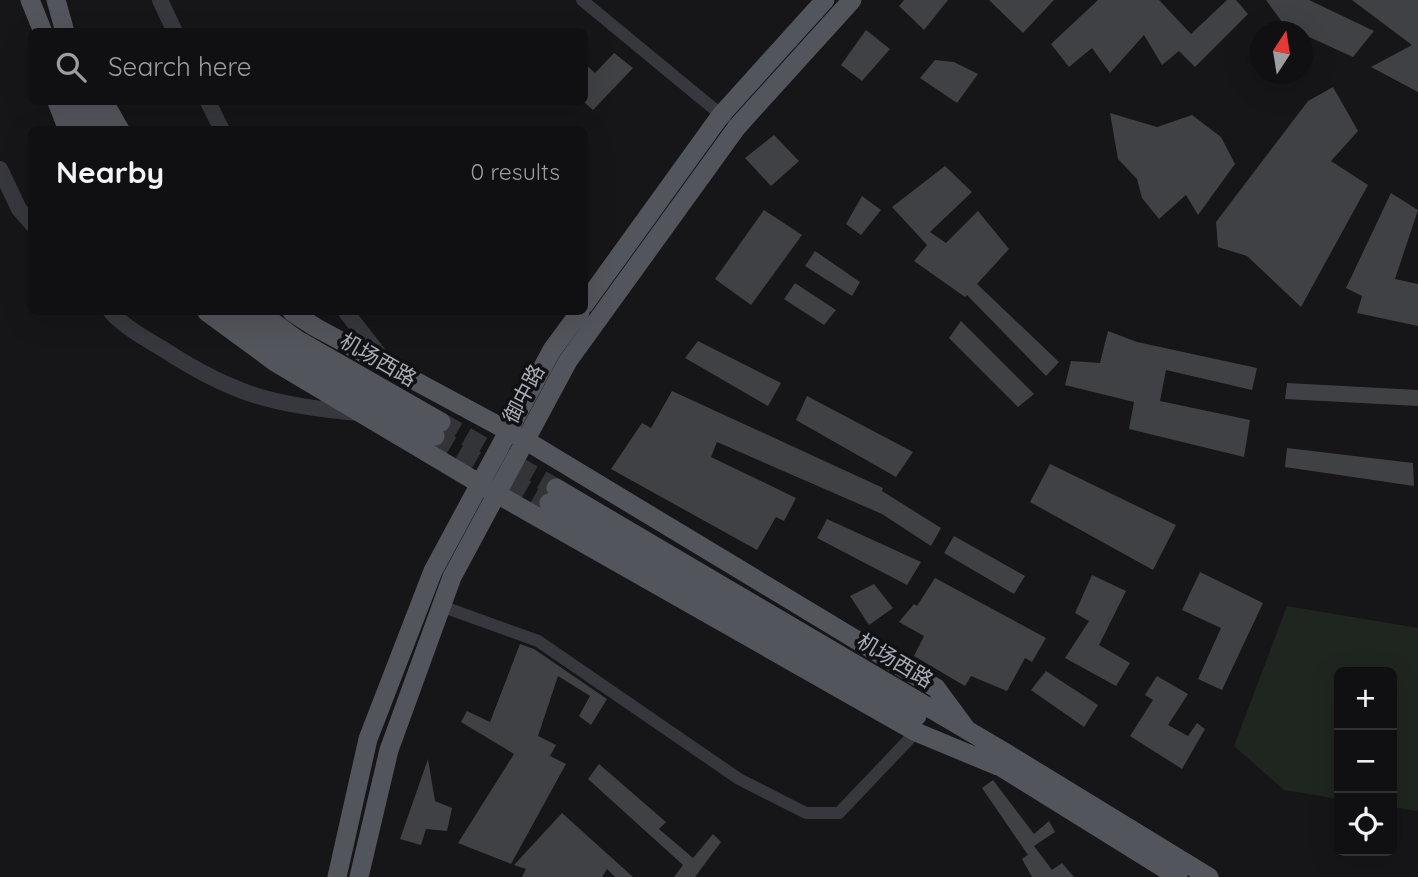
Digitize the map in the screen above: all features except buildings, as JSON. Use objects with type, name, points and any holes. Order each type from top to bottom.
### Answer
[{"type":"main road","points":[[30,0],[41,28]]},
{"type":"main road","points":[[56,0],[64,28]]},
{"type":"main road","points":[[588,299],[721,115],[825,0]]},
{"type":"main road","name":"御中路","points":[[359,877],[390,750],[431,603],[433,571],[488,489],[517,436],[568,361],[737,127],[852,0]]},
{"type":"main road","points":[[58,105],[66,126]]},
{"type":"main road","points":[[73,105],[83,126]]},
{"type":"main road","points":[[91,105],[102,126]]},
{"type":"main road","points":[[106,105],[118,126]]},
{"type":"main road","points":[[211,315],[275,362],[488,489],[916,732],[998,766],[1178,877]]},
{"type":"main road","name":"机场西路","points":[[233,315],[311,366],[438,429],[296,339],[264,315]]},
{"type":"main road","points":[[297,315],[517,436],[936,688],[967,730]]},
{"type":"main road","name":"御中路","points":[[517,436],[552,350],[578,315]]},
{"type":"main road","name":"机场西路","points":[[998,766],[552,496],[967,730],[1209,877]]},
{"type":"main road","name":"御中路","points":[[337,877],[368,739],[431,603]]},
{"type":"street","points":[[160,0],[173,28]]},
{"type":"street","points":[[582,0],[737,127]]},
{"type":"street","points":[[210,105],[220,126]]},
{"type":"street","points":[[0,169],[19,209],[28,219]]},
{"type":"street","points":[[114,315],[122,323],[199,372],[243,393],[312,409],[359,413]]},
{"type":"street","points":[[348,315],[390,368]]},
{"type":"street","points":[[431,603],[538,641],[739,779],[806,813],[839,813],[916,732]]},
{"type":"shaded area","points":[[1287,606],[1418,628],[1418,811],[1397,808],[1397,667],[1334,667],[1334,798],[1284,790],[1234,746]]},
{"type":"tunnel","points":[[441,422],[556,488]]},
{"type":"tunnel","points":[[435,436],[549,503]]}]
